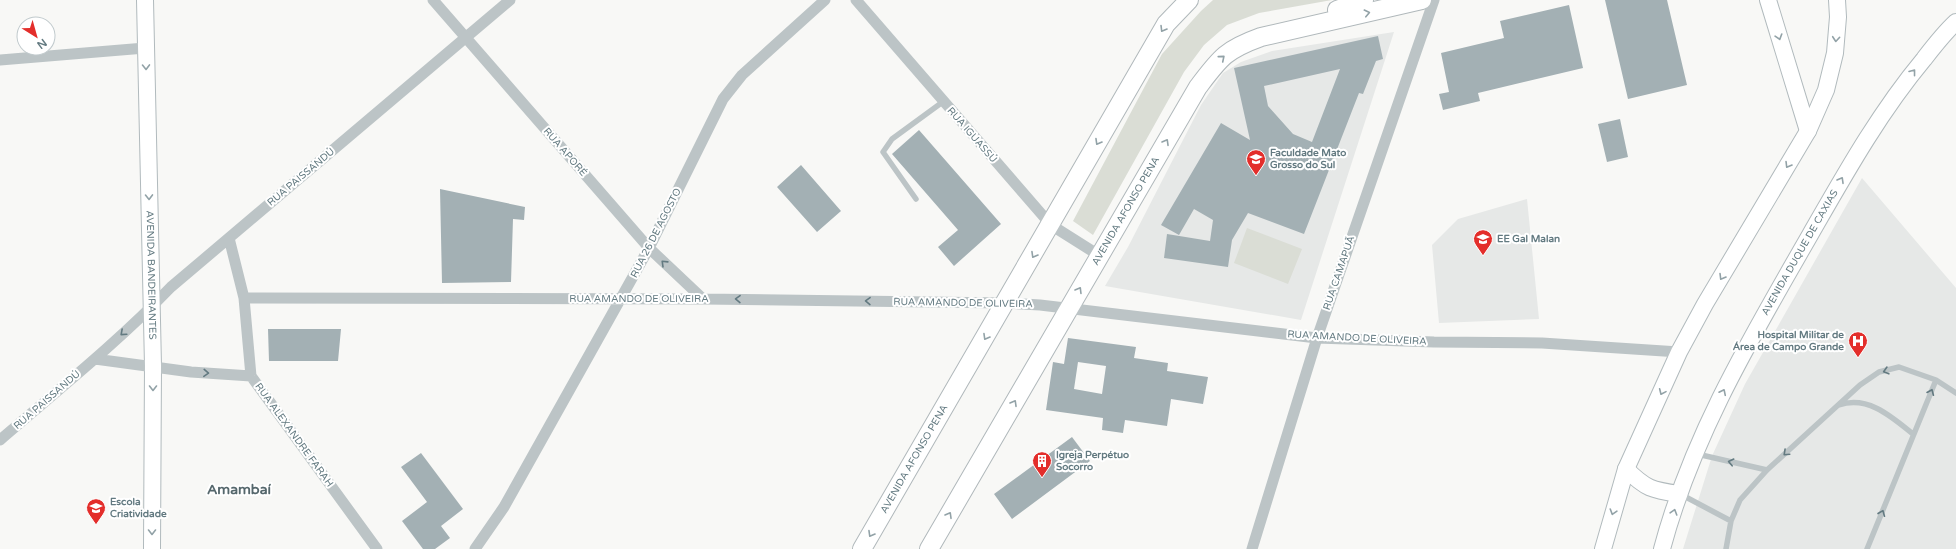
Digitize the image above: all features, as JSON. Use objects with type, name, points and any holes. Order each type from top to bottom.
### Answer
[{"type":"main road","name":"AVENIDA BANDEIRANTES","points":[[145,0],[154,366],[152,549]]},
{"type":"main road","name":"AVENIDA AFONSO PENA","points":[[862,549],[1051,225],[1166,24],[1189,0]]},
{"type":"main road","points":[[1261,37],[1364,0]]},
{"type":"main road","name":"AVENIDA AFONSO PENA","points":[[930,549],[1068,309],[1198,88],[1219,59],[1238,45],[1261,37],[1422,0]]},
{"type":"main road","points":[[1768,0],[1808,131]]},
{"type":"main road","points":[[1603,549],[1626,469],[1679,352],[1705,304],[1808,131],[1826,90],[1834,53],[1838,16],[1837,0]]},
{"type":"main road","name":"AVENIDA DUQUE DE CAXIAS","points":[[1662,549],[1695,453],[1750,339],[1854,158],[1880,117],[1913,72],[1956,22]]},
{"type":"main road","points":[[1626,469],[1645,486],[1655,490],[1680,494]]},
{"type":"street","name":"RUA APORÉ","points":[[433,0],[649,248],[703,299]]},
{"type":"street","name":"RUA PAISSANDÚ","points":[[0,440],[95,359],[152,307],[171,287],[510,0]]},
{"type":"street","name":"RUA 26 DE AGOSTO","points":[[475,549],[504,507],[649,248],[723,99],[746,71],[825,0]]},
{"type":"street","name":"RUA IGUASSÚ","points":[[856,0],[1051,225],[1100,256]]},
{"type":"street","name":"RUA CAMAPUÃ","points":[[1252,549],[1317,338],[1434,0]]},
{"type":"street","points":[[0,60],[145,48]]},
{"type":"street","name":"RUA ALEXANDRE FARAH","points":[[229,238],[244,298],[251,376],[377,549]]},
{"type":"street","name":"RUA AMANDO DE OLIVEIRA","points":[[244,298],[703,299],[1005,303],[1040,305],[1317,338],[1434,342],[1542,343],[1679,352]]},
{"type":"street","points":[[95,359],[191,372],[251,376]]},
{"type":"lane","points":[[916,199],[883,152],[892,139],[944,101]]},
{"type":"lane","points":[[1726,549],[1731,521],[1740,500],[1767,470],[1860,385],[1879,372],[1899,367],[1936,380],[1956,393]]},
{"type":"lane","points":[[1867,549],[1936,380]]},
{"type":"lane","points":[[1837,406],[1843,404],[1864,403],[1888,414],[1913,434]]},
{"type":"lane","points":[[1695,453],[1767,470]]},
{"type":"lane","points":[[1680,494],[1731,521]]},
{"type":"shaded area","points":[[1213,0],[1332,0],[1259,13],[1227,25],[1204,45],[1184,72],[1093,235],[1073,221],[1162,54]]},
{"type":"shaded area","name":"Faculdade Mato Grosso do Sul","points":[[1394,32],[1301,320],[1105,286],[1128,247],[1201,105],[1223,73],[1241,62],[1272,51]]},
{"type":"shaded area","name":"Hospital Militar de Área de Campo Grande","points":[[1862,178],[1956,288],[1956,549],[1683,549],[1712,456],[1745,384]]},
{"type":"shaded area","name":"EE Gal Malan","points":[[1527,199],[1539,319],[1439,323],[1432,245],[1458,219]]},
{"type":"shaded area","points":[[1247,228],[1302,249],[1288,284],[1234,263]]},
{"type":"building","points":[[1605,0],[1667,0],[1687,85],[1628,99]]},
{"type":"building","points":[[1569,5],[1583,68],[1478,93],[1480,101],[1443,110],[1439,94],[1449,92],[1441,53],[1504,38],[1500,21]]},
{"type":"building","points":[[1378,36],[1383,59],[1376,61],[1363,94],[1359,93],[1304,234],[1248,213],[1232,240],[1228,267],[1164,258],[1167,234],[1210,241],[1213,220],[1194,209],[1179,235],[1161,225],[1221,123],[1250,140],[1234,68]],"holes":[[[1340,69],[1312,142],[1293,134],[1268,106],[1264,86]]]},
{"type":"building","points":[[1620,119],[1628,157],[1607,162],[1598,124]]},
{"type":"building","points":[[919,130],[1001,224],[954,266],[938,247],[958,230],[892,154]]},
{"type":"building","points":[[801,165],[841,211],[817,232],[777,187]]},
{"type":"building","points":[[440,189],[525,207],[524,220],[513,219],[511,282],[442,283]]},
{"type":"building","points":[[268,329],[341,329],[338,361],[269,361]]},
{"type":"building","points":[[1068,338],[1136,347],[1134,358],[1168,363],[1167,371],[1208,377],[1203,404],[1171,399],[1167,426],[1125,420],[1123,433],[1102,430],[1103,418],[1046,410],[1053,362],[1064,364]],"holes":[[[1078,362],[1106,366],[1102,394],[1074,389]]]},
{"type":"building","name":"Igreja Perpétuo Socorro","points":[[1072,437],[1090,461],[1012,519],[994,494]]},
{"type":"building","points":[[421,453],[463,509],[441,526],[450,538],[435,549],[423,549],[402,521],[427,502],[401,467]]},
{"type":"place","name":"Faculdade Mato Grosso do Sul","points":[[1256,176]]},
{"type":"place","name":"EE Gal Malan","points":[[1483,256]]},
{"type":"place","name":"Hospital Militar de Área de Campo Grande","points":[[1858,358]]},
{"type":"place","name":"Igreja Perpétuo Socorro","points":[[1042,478]]},
{"type":"place","name":"Escola Criatividade","points":[[96,525]]},
{"type":"district","name":"Amambaí","points":[[239,489]]}]
